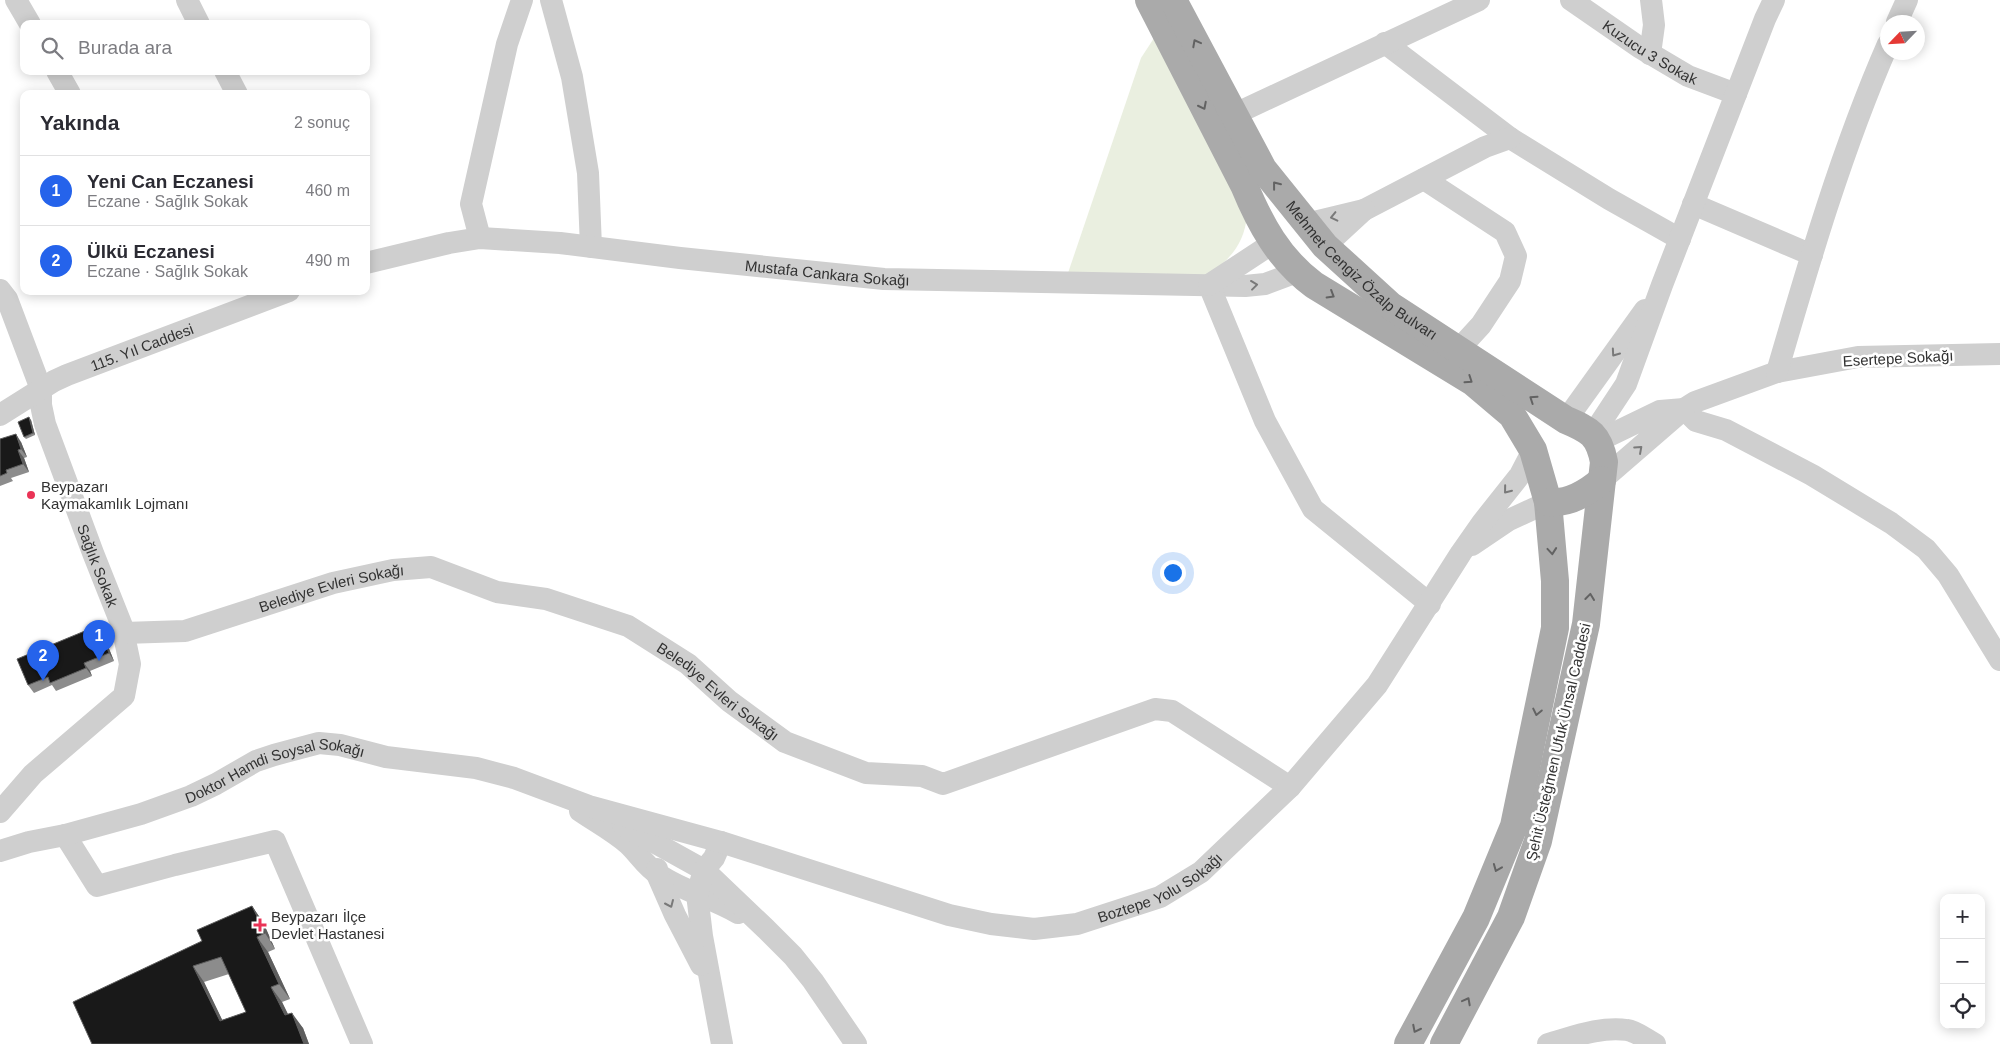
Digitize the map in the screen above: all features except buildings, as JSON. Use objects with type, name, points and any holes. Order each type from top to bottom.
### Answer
[{"type":"main road","name":"Mehmet Cengiz Özalp Bulvarı","points":[[1149,0],[1244,185],[1256,214],[1273,243],[1297,272],[1314,285],[1473,382],[1512,416],[1534,450],[1548,502]]},
{"type":"main road","name":"Mehmet Cengiz Özalp Bulvarı","points":[[1173,0],[1263,169],[1325,246],[1391,306],[1566,420],[1586,429],[1596,438]]},
{"type":"main road","points":[[1273,243],[1286,231],[1306,224]]},
{"type":"main road","points":[[1297,272],[1314,266],[1321,260],[1325,246]]},
{"type":"main road","points":[[1534,450],[1536,442],[1545,430],[1558,422],[1566,420]]},
{"type":"main road","points":[[1548,502],[1564,501],[1580,495],[1602,480],[1604,462],[1602,448],[1596,438]]},
{"type":"main road","name":"Şehit Üsteğmen Ufuk Ünsal Caddesi","points":[[1444,1044],[1511,917],[1538,841],[1586,624],[1602,480]]},
{"type":"main road","name":"Şehit Üsteğmen Ufuk Ünsal Caddesi","points":[[1408,1044],[1476,918],[1514,826],[1554,628],[1555,581],[1548,502]]},
{"type":"street","points":[[16,0],[28,20]]},
{"type":"street","points":[[186,0],[197,20]]},
{"type":"street","points":[[480,238],[471,204],[507,44],[522,0]]},
{"type":"street","points":[[551,0],[572,76],[588,173],[591,247]]},
{"type":"street","points":[[1234,114],[1479,0]]},
{"type":"street","name":"Kuzucu 3 Sokak","points":[[1571,0],[1650,54],[1688,76],[1736,94]]},
{"type":"street","points":[[1650,54],[1654,25],[1651,0]]},
{"type":"street","points":[[1596,438],[1626,384],[1662,284],[1774,0]]},
{"type":"street","points":[[1900,15],[1907,0]]},
{"type":"street","points":[[1385,43],[1510,138],[1609,199],[1680,239]]},
{"type":"street","points":[[1777,372],[1812,255],[1872,79],[1881,60]]},
{"type":"street","points":[[59,75],[68,90]]},
{"type":"street","points":[[227,75],[235,90]]},
{"type":"street","points":[[1306,224],[1364,210],[1485,147],[1510,138]]},
{"type":"street","points":[[1424,179],[1505,232],[1516,256],[1510,281],[1481,325],[1459,349]]},
{"type":"street","points":[[1693,204],[1812,255]]},
{"type":"street","points":[[1325,246],[1364,210]]},
{"type":"street","points":[[1236,266],[1243,258],[1248,245],[1256,214]]},
{"type":"street","name":"Mustafa Cankara Sokağı","points":[[370,262],[449,243],[480,238],[560,243],[884,279],[1245,286],[1265,284],[1297,272]]},
{"type":"street","points":[[1273,243],[1209,285],[1264,420],[1313,510],[1430,604]]},
{"type":"street","points":[[1566,420],[1590,390],[1662,284]]},
{"type":"street","name":"Sağlık Sokak","points":[[0,812],[33,774],[124,696],[130,664],[124,633],[45,424],[41,405],[41,389],[10,292]]},
{"type":"street","name":"115. Yıl Caddesi","points":[[0,415],[67,375],[278,295]]},
{"type":"street","name":"Esertepe Sokağı","points":[[1602,480],[1684,409],[1695,402],[1777,372],[1858,357],[2000,354]]},
{"type":"street","points":[[1684,409],[1696,421],[1726,430],[1812,475],[1891,523],[1926,549],[1948,574],[2000,660]]},
{"type":"street","name":"Esertepe Sokağı","points":[[1596,438],[1660,412],[1684,409]]},
{"type":"street","name":"Boztepe Yolu Sokağı","points":[[721,842],[949,915],[991,924],[1034,929],[1077,924],[1160,897],[1201,872],[1290,787],[1377,685],[1461,553],[1482,522],[1520,475],[1534,450]]},
{"type":"street","points":[[1461,553],[1509,520],[1548,502]]},
{"type":"street","name":"Belediye Evleri Sokağı","points":[[124,633],[185,631],[333,583],[393,570],[430,567],[497,592],[546,599],[628,626],[688,664],[729,701],[785,742],[866,773],[922,776],[943,784],[1155,709],[1172,711],[1290,787]]},
{"type":"street","name":"Doktor Hamdi Soysal Sokağı","points":[[0,850],[65,835],[141,814],[199,792],[256,760],[318,743],[340,745],[386,757],[417,762],[476,768],[553,791]]},
{"type":"street","points":[[553,791],[589,806],[704,870],[793,956],[813,981],[856,1044]]},
{"type":"street","points":[[553,791],[611,830],[628,844],[657,874],[697,894],[720,902],[766,929]]},
{"type":"street","points":[[589,806],[721,842]]},
{"type":"street","points":[[65,835],[97,886],[275,841],[362,1044]]},
{"type":"street","points":[[712,986],[675,915],[657,874],[659,858],[665,848],[685,841],[721,842]]},
{"type":"street","points":[[721,842],[714,858],[704,870],[697,894],[702,936],[722,1044]]},
{"type":"street","points":[[1548,1044],[1585,1034],[1610,1030],[1628,1030],[1655,1044]]},
{"type":"shaded area","points":[[1158,32],[1247,216],[1243,235],[1235,250],[1209,275],[1068,273],[1141,58]]},
{"type":"place","name":"Beypazarı Kaymakamlık Lojmanı","points":[[31,495]]},
{"type":"place","name":"Yeni Can Eczanesi","points":[[99,661]]},
{"type":"place","name":"Ülkü Eczanesi","points":[[43,681]]},
{"type":"place","name":"Beypazarı İlçe Devlet Hastanesi","points":[[260,925]]}]
